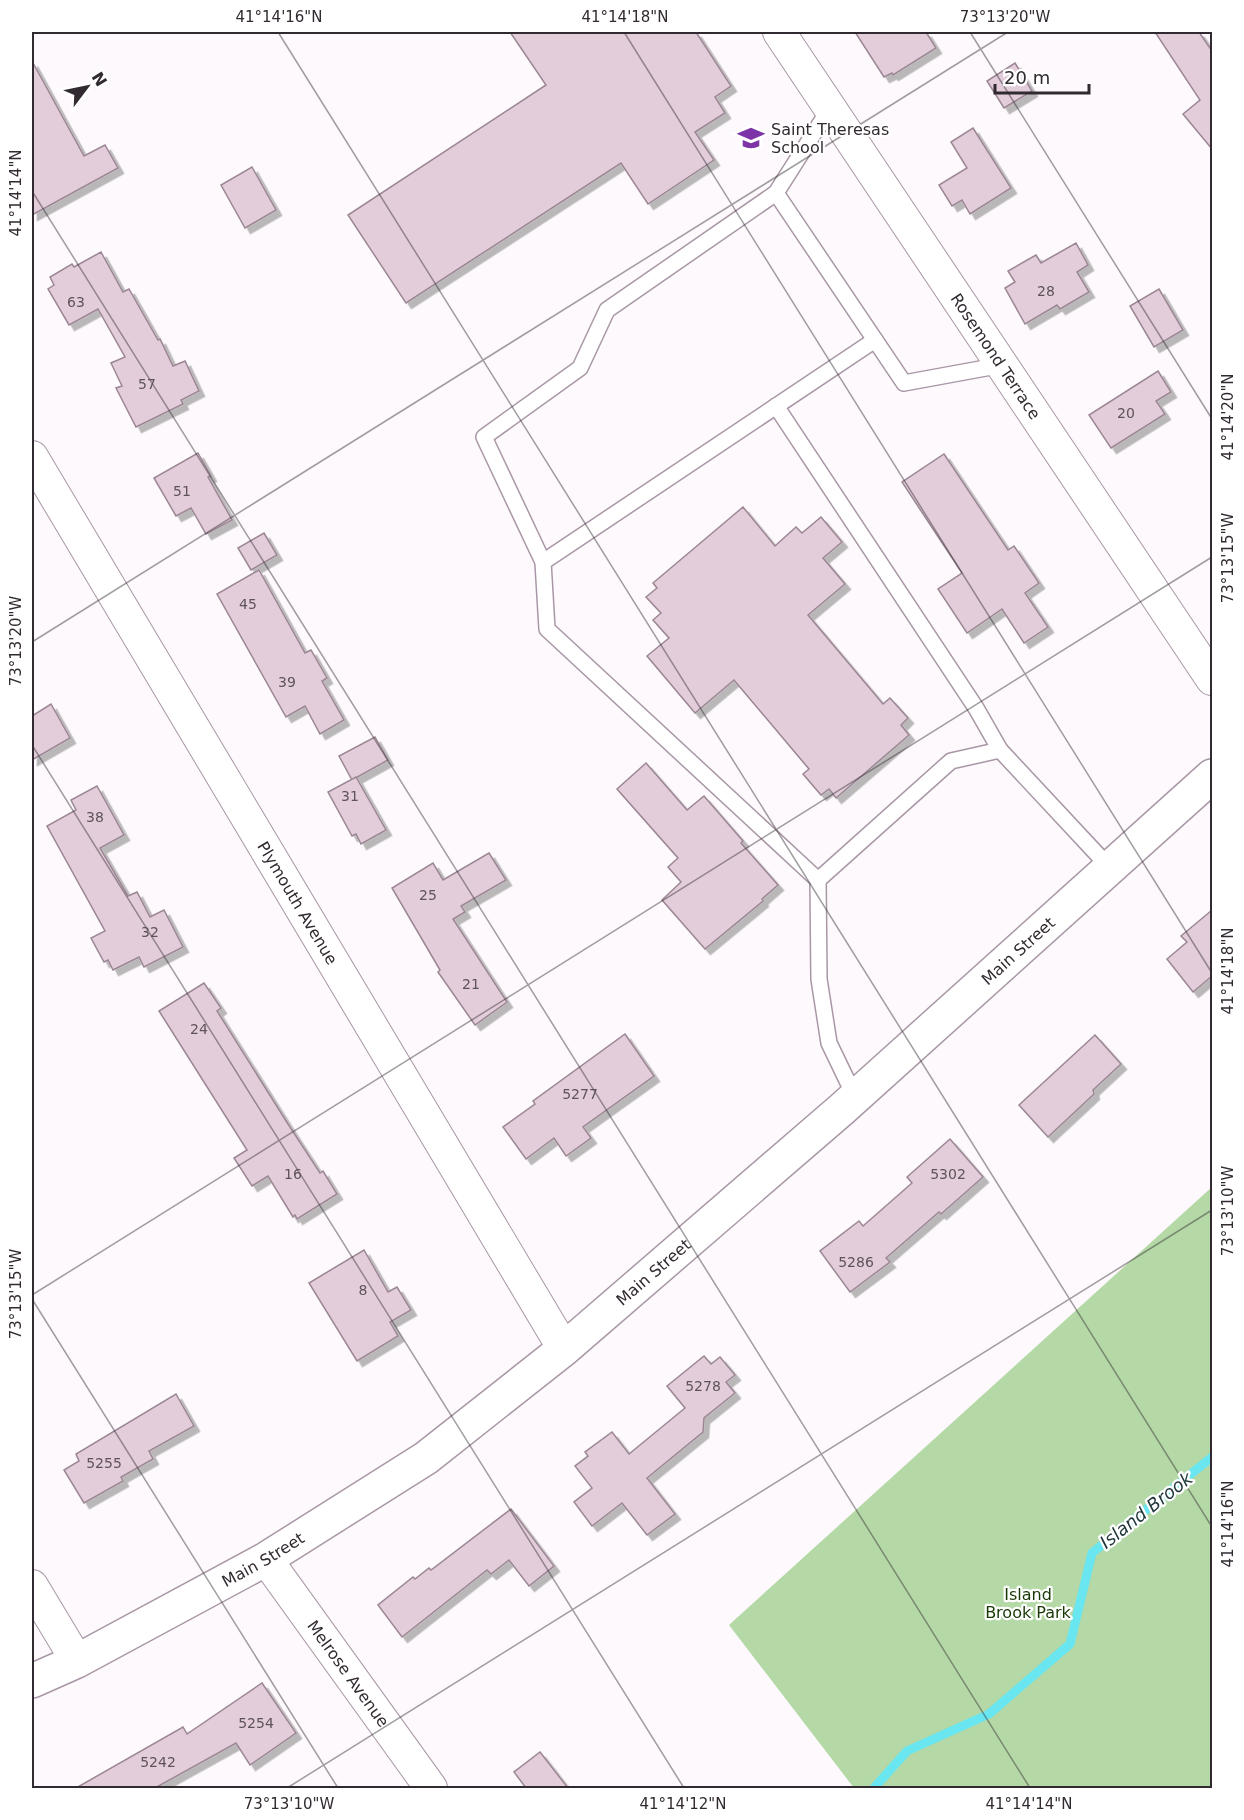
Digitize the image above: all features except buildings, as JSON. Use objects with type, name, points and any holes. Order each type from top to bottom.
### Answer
[{"type":"main road","name":"Main Street","points":[[32,1681],[77,1661],[266,1559],[426,1458],[564,1349],[855,1097],[1212,776]]},
{"type":"street","name":"Rosemond Terrace","points":[[779,32],[1212,680]]},
{"type":"street","name":"Plymouth Avenue","points":[[32,457],[564,1349]]},
{"type":"street","name":"Melrose Avenue","points":[[266,1559],[432,1788]]},
{"type":"street","points":[[32,1586],[77,1661]]},
{"type":"lane","points":[[830,108],[776,193],[607,310],[580,368],[484,437],[543,562],[547,629],[818,880],[819,979],[829,1043],[855,1097]]},
{"type":"lane","points":[[776,193],[904,383],[1002,365]]},
{"type":"lane","points":[[543,562],[875,340]]},
{"type":"lane","points":[[776,406],[976,708],[1000,750],[1111,869]]},
{"type":"lane","points":[[818,880],[951,761],[1000,750]]},
{"type":"green space","name":"Island Brook Park","points":[[1212,1187],[1212,1788],[854,1788],[729,1625]]},
{"type":"waterway","name":"Island Brook","points":[[874,1788],[907,1751],[989,1714],[1070,1644],[1092,1553],[1212,1457]]},
{"type":"place","name":"Saint Theresas School","points":[[751,138]]}]
